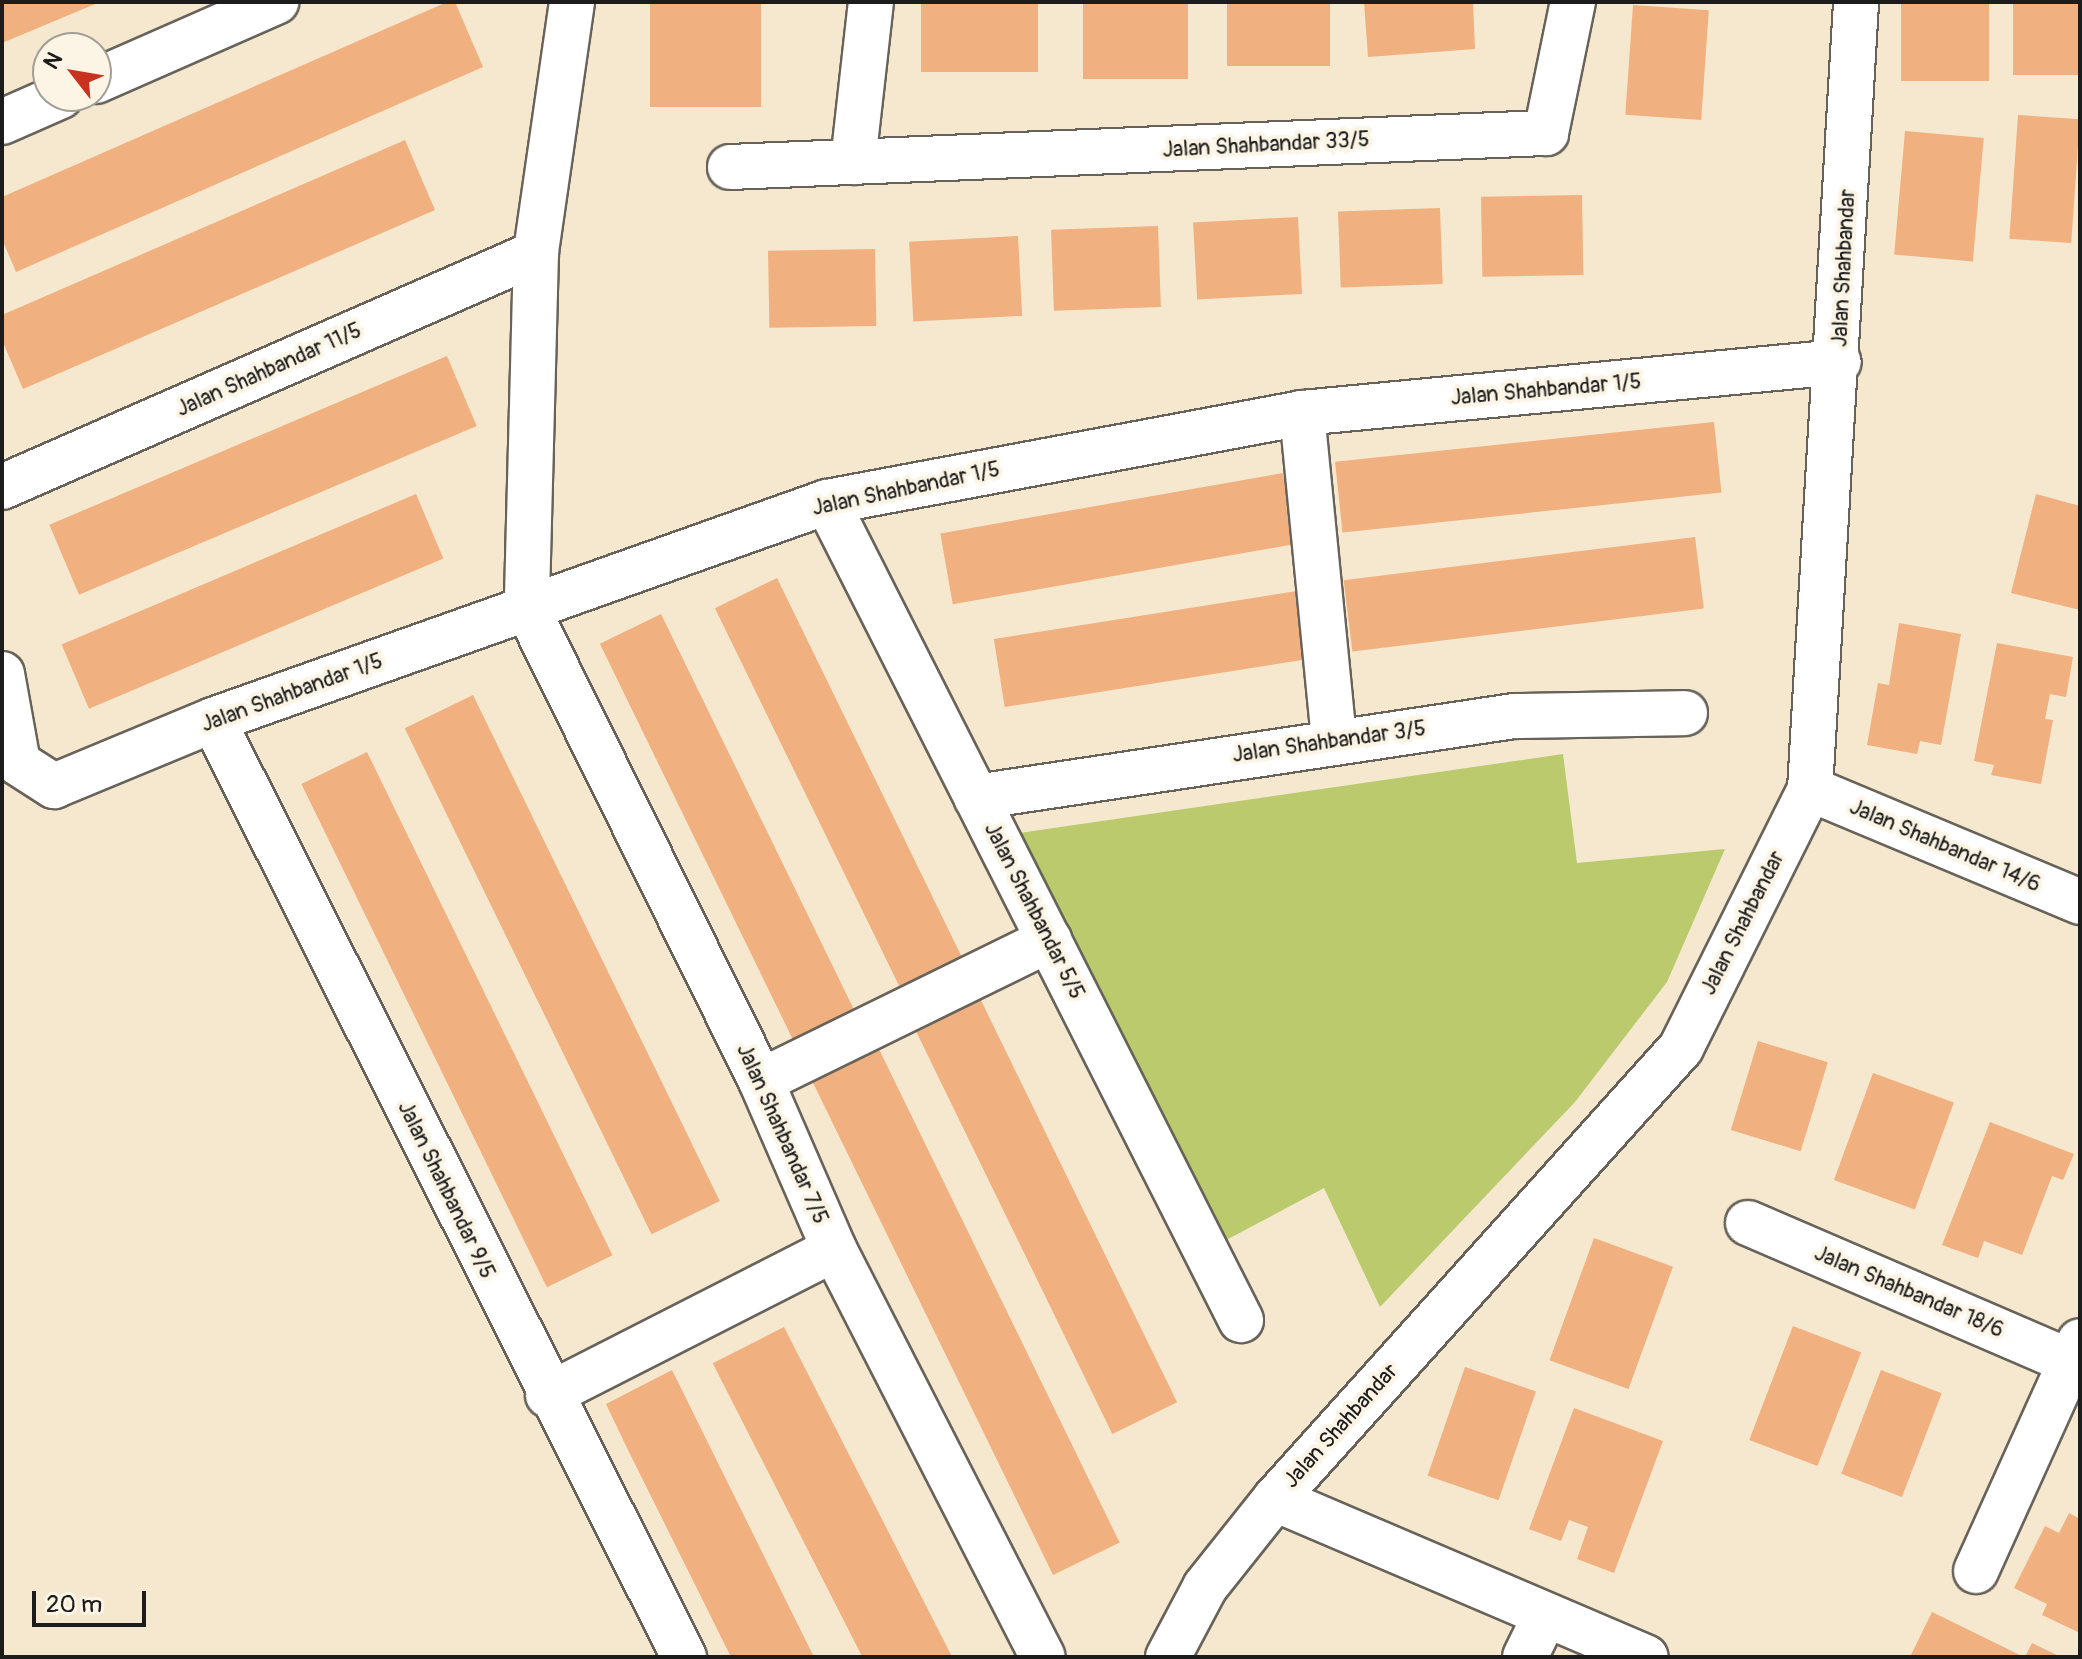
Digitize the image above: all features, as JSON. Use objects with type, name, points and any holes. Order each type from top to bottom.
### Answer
[{"type":"street","points":[[112,74],[276,2]]},
{"type":"street","points":[[527,608],[536,253],[572,2]]},
{"type":"street","points":[[853,162],[871,2]]},
{"type":"street","name":"Jalan Shahbandar 33/5","points":[[730,167],[1546,133],[1573,2]]},
{"type":"street","name":"Jalan Shahbandar","points":[[1168,1657],[1205,1587],[1275,1499],[1681,1048],[1810,789],[1839,362],[1856,2]]},
{"type":"street","points":[[2,122],[32,109]]},
{"type":"street","name":"Jalan Shahbandar 11/5","points":[[2,487],[536,253]]},
{"type":"street","name":"Jalan Shahbandar 1/5","points":[[2,674],[18,763],[54,786],[213,720],[827,502],[1302,413],[1839,362]]},
{"type":"street","points":[[1302,413],[1334,741]]},
{"type":"street","name":"Jalan Shahbandar 5/5","points":[[827,502],[1241,1320]]},
{"type":"street","name":"Jalan Shahbandar 7/5","points":[[527,608],[761,1081],[834,1249],[1043,1657]]},
{"type":"street","name":"Jalan Shahbandar 3/5","points":[[976,797],[1514,716],[1685,713]]},
{"type":"street","name":"Jalan Shahbandar 9/5","points":[[213,720],[548,1395],[684,1657]]},
{"type":"street","name":"Jalan Shahbandar 14/6","points":[[1810,789],[2080,902]]},
{"type":"street","points":[[761,1081],[1049,940]]},
{"type":"street","name":"Jalan Shahbandar 18/6","points":[[1748,1223],[2075,1352]]},
{"type":"street","points":[[548,1395],[834,1249]]},
{"type":"street","points":[[1976,1571],[2075,1352]]},
{"type":"street","points":[[1275,1499],[1544,1618],[1646,1657]]},
{"type":"street","points":[[1525,1657],[1544,1618]]},
{"type":"green space","points":[[1563,754],[1577,863],[1725,849],[1667,982],[1575,1102],[1380,1307],[1324,1188],[1213,1247],[1006,835]]},
{"type":"building","points":[[2,2],[100,2],[2,43]]},
{"type":"building","points":[[447,2],[455,2],[483,67],[16,272],[2,239],[2,197]]},
{"type":"building","points":[[650,2],[761,2],[761,107],[650,107]]},
{"type":"building","points":[[921,2],[1038,2],[1038,72],[921,72]]},
{"type":"building","points":[[1083,2],[1188,2],[1188,79],[1083,79]]},
{"type":"building","points":[[1227,2],[1330,2],[1330,66],[1227,66]]},
{"type":"building","points":[[1364,2],[1473,2],[1475,49],[1368,57]]},
{"type":"building","points":[[1901,2],[1989,2],[1989,81],[1901,81]]},
{"type":"building","points":[[2013,2],[2080,2],[2080,75],[2013,75]]},
{"type":"building","points":[[1633,5],[1709,10],[1701,120],[1625,115]]},
{"type":"building","points":[[2018,115],[2080,119],[2071,243],[2009,239]]},
{"type":"building","points":[[1905,131],[1984,138],[1973,261],[1894,255]]},
{"type":"building","points":[[405,140],[435,210],[23,389],[2,340],[2,315]]},
{"type":"building","points":[[1582,195],[1583,275],[1482,277],[1481,197]]},
{"type":"building","points":[[1440,208],[1443,284],[1341,288],[1338,212]]},
{"type":"building","points":[[1298,217],[1302,294],[1197,299],[1193,222]]},
{"type":"building","points":[[1158,226],[1161,307],[1054,311],[1051,230]]},
{"type":"building","points":[[1018,236],[1022,316],[913,322],[909,242]]},
{"type":"building","points":[[875,249],[876,326],[769,328],[768,251]]},
{"type":"building","points":[[447,356],[477,426],[79,595],[49,525]]},
{"type":"building","points":[[1714,422],[1721,493],[1343,532],[1335,462]]},
{"type":"building","points":[[1283,473],[1296,544],[953,604],[940,533]]},
{"type":"building","points":[[416,494],[443,558],[89,709],[62,644]]},
{"type":"building","points":[[2036,494],[2080,506],[2080,610],[2011,593]]},
{"type":"building","points":[[1695,537],[1704,608],[1352,652],[1344,580]]},
{"type":"building","points":[[777,578],[962,956],[900,987],[715,608]]},
{"type":"building","points":[[1303,590],[1314,658],[1005,707],[994,639]]},
{"type":"building","points":[[661,614],[854,1009],[793,1039],[600,644]]},
{"type":"building","points":[[1899,623],[1961,634],[1941,745],[1920,741],[1917,754],[1867,745],[1878,683],[1889,685]]},
{"type":"building","points":[[1997,643],[2073,657],[2066,697],[2050,694],[2045,719],[2053,720],[2041,784],[1991,775],[1994,765],[1974,761]]},
{"type":"building","points":[[473,695],[720,1201],[651,1234],[405,728]]},
{"type":"building","points":[[367,752],[612,1255],[547,1287],[301,784]]},
{"type":"building","points":[[975,988],[1177,1402],[1112,1434],[910,1020]]},
{"type":"building","points":[[875,1041],[1120,1543],[1053,1575],[808,1073]]},
{"type":"building","points":[[1758,1041],[1828,1062],[1801,1151],[1731,1130]]},
{"type":"building","points":[[1873,1073],[1954,1102],[1915,1210],[1834,1180]]},
{"type":"building","points":[[1990,1122],[2074,1154],[2063,1180],[2052,1176],[2022,1255],[1984,1241],[1978,1258],[1942,1245]]},
{"type":"building","points":[[1594,1238],[1673,1267],[1628,1389],[1550,1360]]},
{"type":"building","points":[[1793,1326],[1861,1352],[1817,1466],[1749,1440]]},
{"type":"building","points":[[784,1327],[952,1656],[862,1657],[713,1363]]},
{"type":"building","points":[[1465,1367],[1536,1391],[1498,1500],[1428,1476]]},
{"type":"building","points":[[672,1370],[814,1657],[731,1657],[629,1452],[606,1404]]},
{"type":"building","points":[[1881,1370],[1942,1393],[1902,1497],[1841,1474]]},
{"type":"building","points":[[1574,1408],[1663,1441],[1614,1573],[1577,1559],[1588,1527],[1569,1520],[1561,1541],[1529,1529]]},
{"type":"building","points":[[2069,1513],[2080,1519],[2080,1633],[2042,1615],[2047,1604],[2014,1588],[2045,1526],[2059,1533]]},
{"type":"building","points":[[1932,1612],[2024,1657],[1910,1657]]},
{"type":"building","points":[[2032,1643],[2061,1657],[2025,1657]]}]
